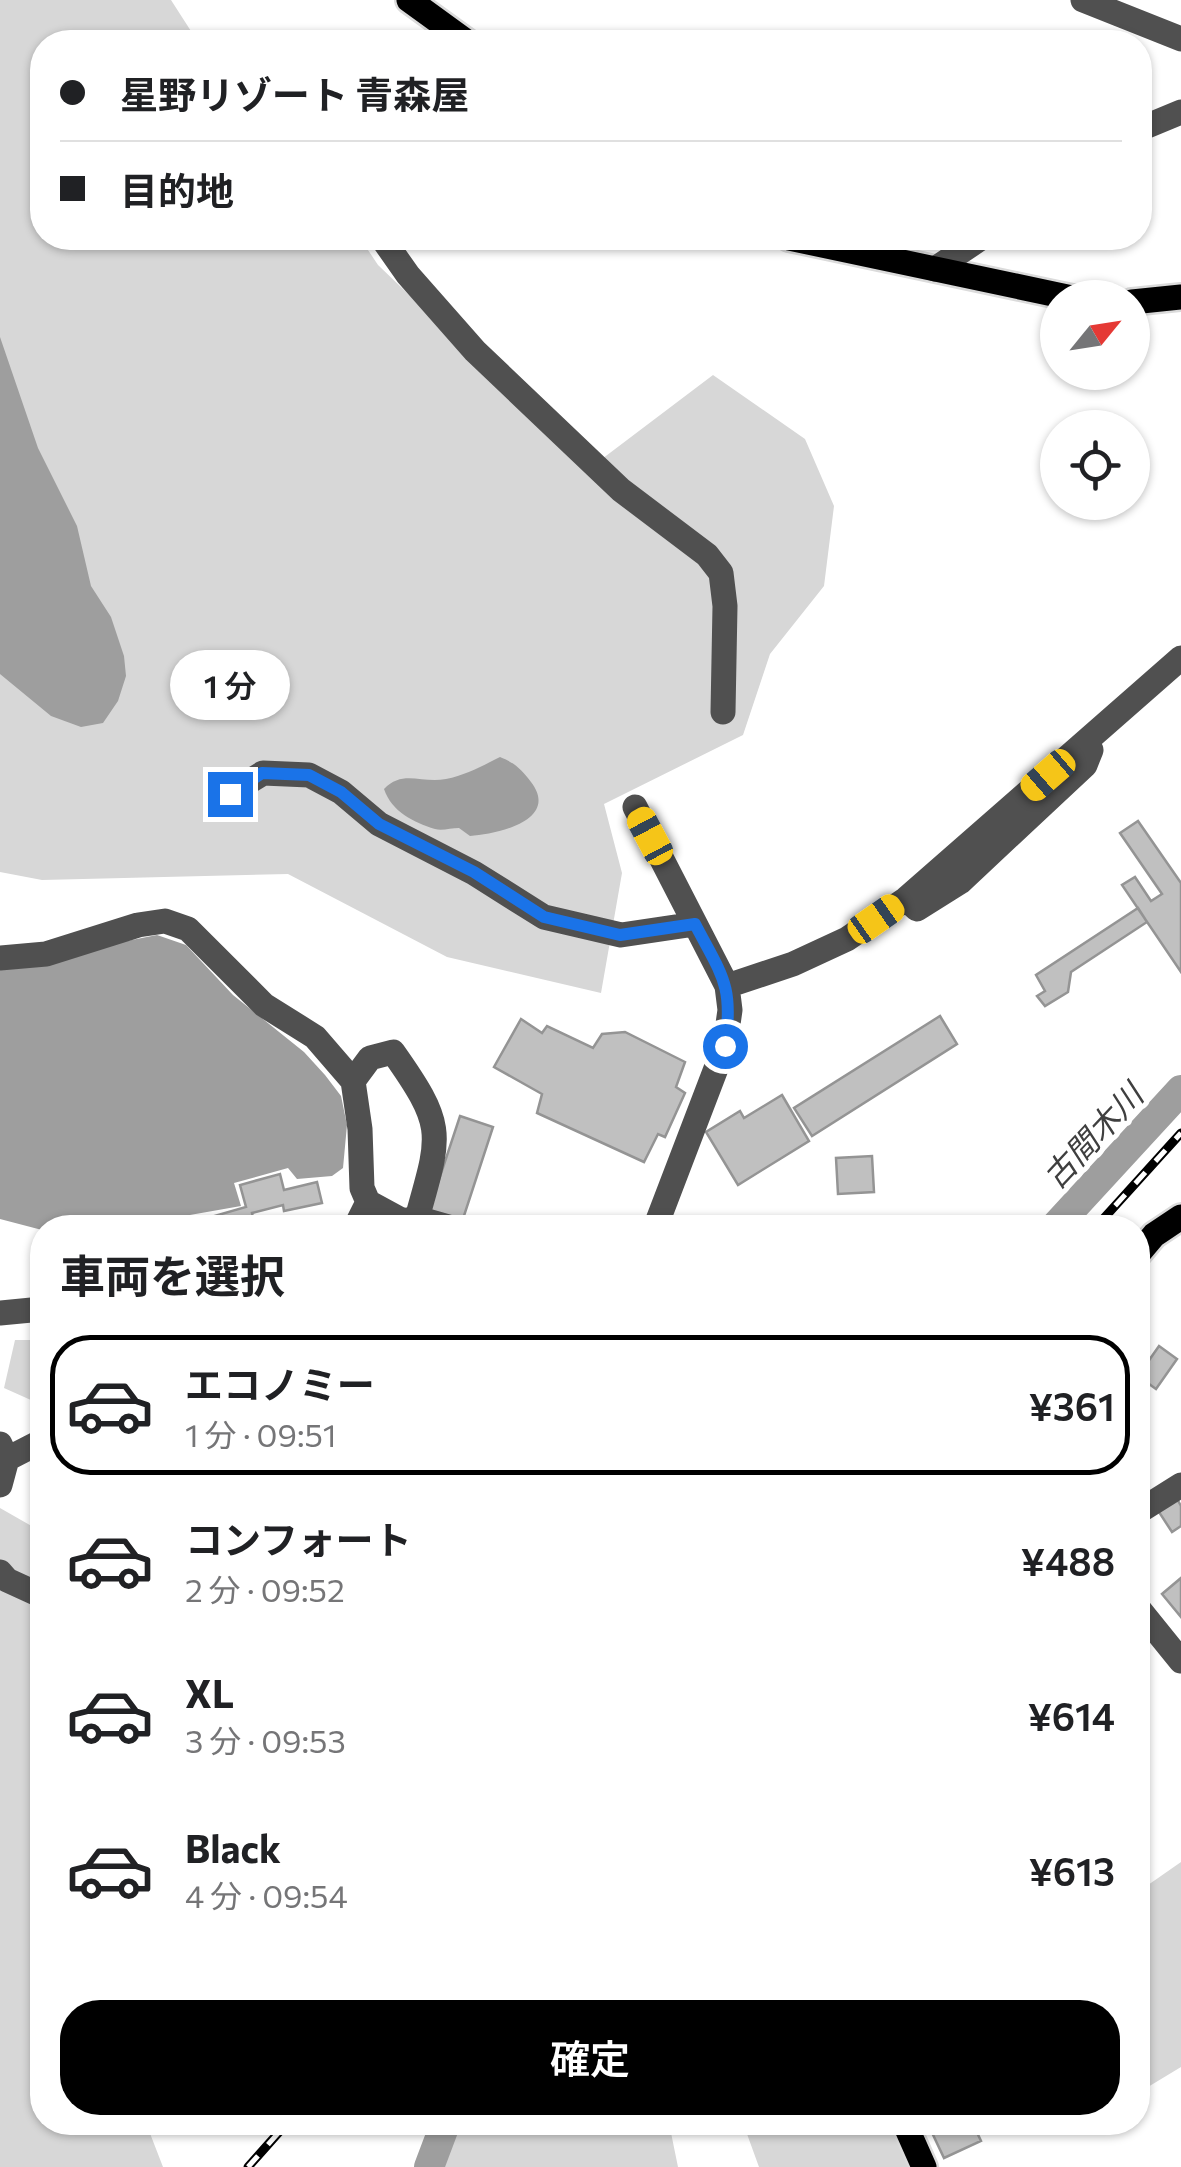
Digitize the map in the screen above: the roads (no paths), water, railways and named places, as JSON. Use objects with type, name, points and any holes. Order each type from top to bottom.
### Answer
[{"type":"main road","points":[[410,0],[451,30]]},
{"type":"main road","points":[[847,250],[1040,291]]},
{"type":"main road","points":[[1150,300],[1181,297]]},
{"type":"main road","points":[[1150,1240],[1181,1218]]},
{"type":"main road","points":[[910,2135],[924,2167]]},
{"type":"street","points":[[1083,0],[1181,39]]},
{"type":"street","points":[[1152,124],[1181,112]]},
{"type":"street","points":[[390,250],[408,276],[475,351],[620,490],[707,555],[721,573],[725,606],[723,712]]},
{"type":"street","points":[[935,268],[963,250]]},
{"type":"street","points":[[727,986],[792,964],[847,939],[906,899],[1181,658]]},
{"type":"street","points":[[230,794],[262,773],[309,775],[341,792],[379,824],[474,872],[544,917],[620,935],[695,924]]},
{"type":"street","points":[[635,808],[727,986],[730,1010],[725,1046],[660,1215]]},
{"type":"street","points":[[0,958],[46,954],[138,924],[165,921],[188,928],[264,1005],[315,1038],[353,1081],[362,1188],[368,1202],[393,1215]]},
{"type":"street","points":[[353,1081],[370,1058],[393,1052],[419,1088],[432,1116],[437,1146],[418,1215]]},
{"type":"street","points":[[362,1215],[368,1202]]},
{"type":"street","points":[[0,1313],[30,1310]]},
{"type":"street","points":[[0,1485],[4,1452],[30,1444]]},
{"type":"street","points":[[1150,1504],[1181,1485]]},
{"type":"street","points":[[0,1572],[30,1590]]},
{"type":"street","points":[[1150,1623],[1181,1661]]},
{"type":"waterway","name":"古間木川","points":[[1066,1215],[1181,1090]]},
{"type":"waterway","name":"古間木川","points":[[429,2167],[441,2135]]},
{"type":"railway","points":[[1107,1215],[1181,1133]]},
{"type":"railway","points":[[248,2167],[276,2135]]}]
